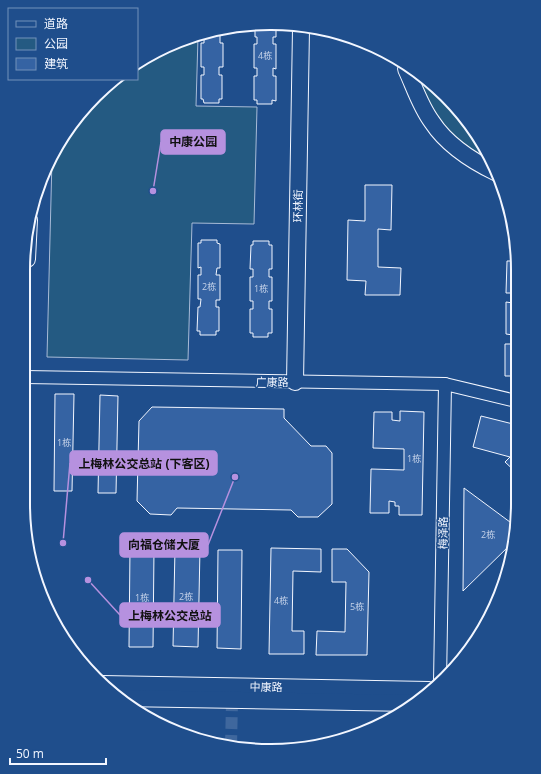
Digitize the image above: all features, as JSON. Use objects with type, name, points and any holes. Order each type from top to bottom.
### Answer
[{"type":"main road","name":"环林街","points":[[295,382],[301,32]]},
{"type":"main road","points":[[408,74],[431,122],[441,134],[466,156],[488,169]]},
{"type":"main road","name":"中康路","points":[[112,684],[422,690]]},
{"type":"main road","name":"中康路","points":[[130,698],[403,704]]},
{"type":"street","name":"广康路","points":[[30,378],[445,384],[511,400]]},
{"type":"street","name":"梅泽路","points":[[440,675],[445,384]]},
{"type":"green space","points":[[198,41],[196,106],[257,107],[254,224],[192,223],[188,360],[47,357],[52,171],[62,150],[80,124],[100,100],[124,80],[138,80],[138,70],[150,62],[178,48]]},
{"type":"green space","points":[[409,74],[441,100],[461,124],[479,150],[487,166],[441,134]]},
{"type":"building","points":[[276,30],[276,37],[273,37],[273,44],[276,44],[276,69],[273,68],[273,76],[276,76],[276,101],[272,100],[272,104],[257,104],[257,100],[254,100],[254,76],[257,76],[257,68],[254,68],[254,44],[257,44],[257,37],[255,37],[255,31]]},
{"type":"building","points":[[220,36],[220,43],[223,43],[223,67],[219,67],[219,75],[222,75],[222,99],[219,99],[219,103],[204,103],[203,99],[201,99],[201,75],[204,75],[204,67],[201,67],[201,43],[204,43],[204,39]]},
{"type":"building","points":[[365,185],[392,185],[391,230],[378,229],[378,267],[401,268],[400,295],[365,295],[366,281],[347,280],[348,220],[365,221]]},
{"type":"building","points":[[201,240],[217,240],[217,243],[220,244],[220,268],[217,268],[216,275],[220,275],[220,300],[216,300],[216,307],[219,307],[219,331],[216,331],[216,335],[200,335],[200,331],[197,331],[198,307],[200,307],[201,299],[198,299],[198,275],[201,275],[201,267],[198,268],[198,243],[201,243]]},
{"type":"building","points":[[253,241],[269,241],[269,245],[272,245],[272,269],[269,269],[269,277],[272,277],[272,301],[269,301],[269,309],[272,309],[272,333],[268,333],[268,337],[253,337],[253,333],[250,333],[250,309],[253,309],[253,301],[250,301],[250,277],[253,277],[253,269],[250,269],[251,245],[253,245]]},
{"type":"building","points":[[507,261],[510,261],[511,293],[506,293]]},
{"type":"building","points":[[506,302],[511,303],[511,335],[506,334]]},
{"type":"building","points":[[505,344],[511,344],[511,376],[505,376]]},
{"type":"building","points":[[55,394],[74,394],[72,491],[54,491]]},
{"type":"building","points":[[100,395],[118,396],[116,493],[98,493]]},
{"type":"building","points":[[152,407],[284,409],[284,418],[311,446],[326,446],[332,453],[332,504],[318,517],[298,517],[291,510],[177,508],[171,515],[150,514],[137,501],[139,421]]},
{"type":"building","points":[[400,411],[424,412],[422,515],[399,515],[399,506],[395,506],[395,502],[389,501],[389,513],[370,513],[371,469],[404,470],[404,449],[373,448],[374,412],[392,412],[392,420],[400,421]]},
{"type":"building","points":[[481,416],[511,424],[511,468],[505,462],[510,457],[473,447]]},
{"type":"building","points":[[464,488],[510,522],[506,549],[463,591]]},
{"type":"building","points":[[130,548],[154,549],[153,647],[129,647]]},
{"type":"building","points":[[175,548],[200,548],[198,647],[173,646]]},
{"type":"building","points":[[271,548],[321,549],[321,572],[293,571],[292,631],[304,631],[304,654],[269,654]]},
{"type":"building","points":[[332,549],[347,549],[369,572],[367,655],[316,655],[317,631],[345,632],[346,582],[332,582]]},
{"type":"building","points":[[218,550],[242,550],[241,649],[217,648]]},
{"type":"tunnel","points":[[231,740],[232,701]]},
{"type":"place","name":"中康公园","points":[[153,191]]},
{"type":"place","name":"向福仓储大厦","points":[[235,477]]},
{"type":"place","name":"上梅林公交总站 (下客区)","points":[[63,543]]},
{"type":"place","name":"上梅林公交总站","points":[[88,580]]}]
